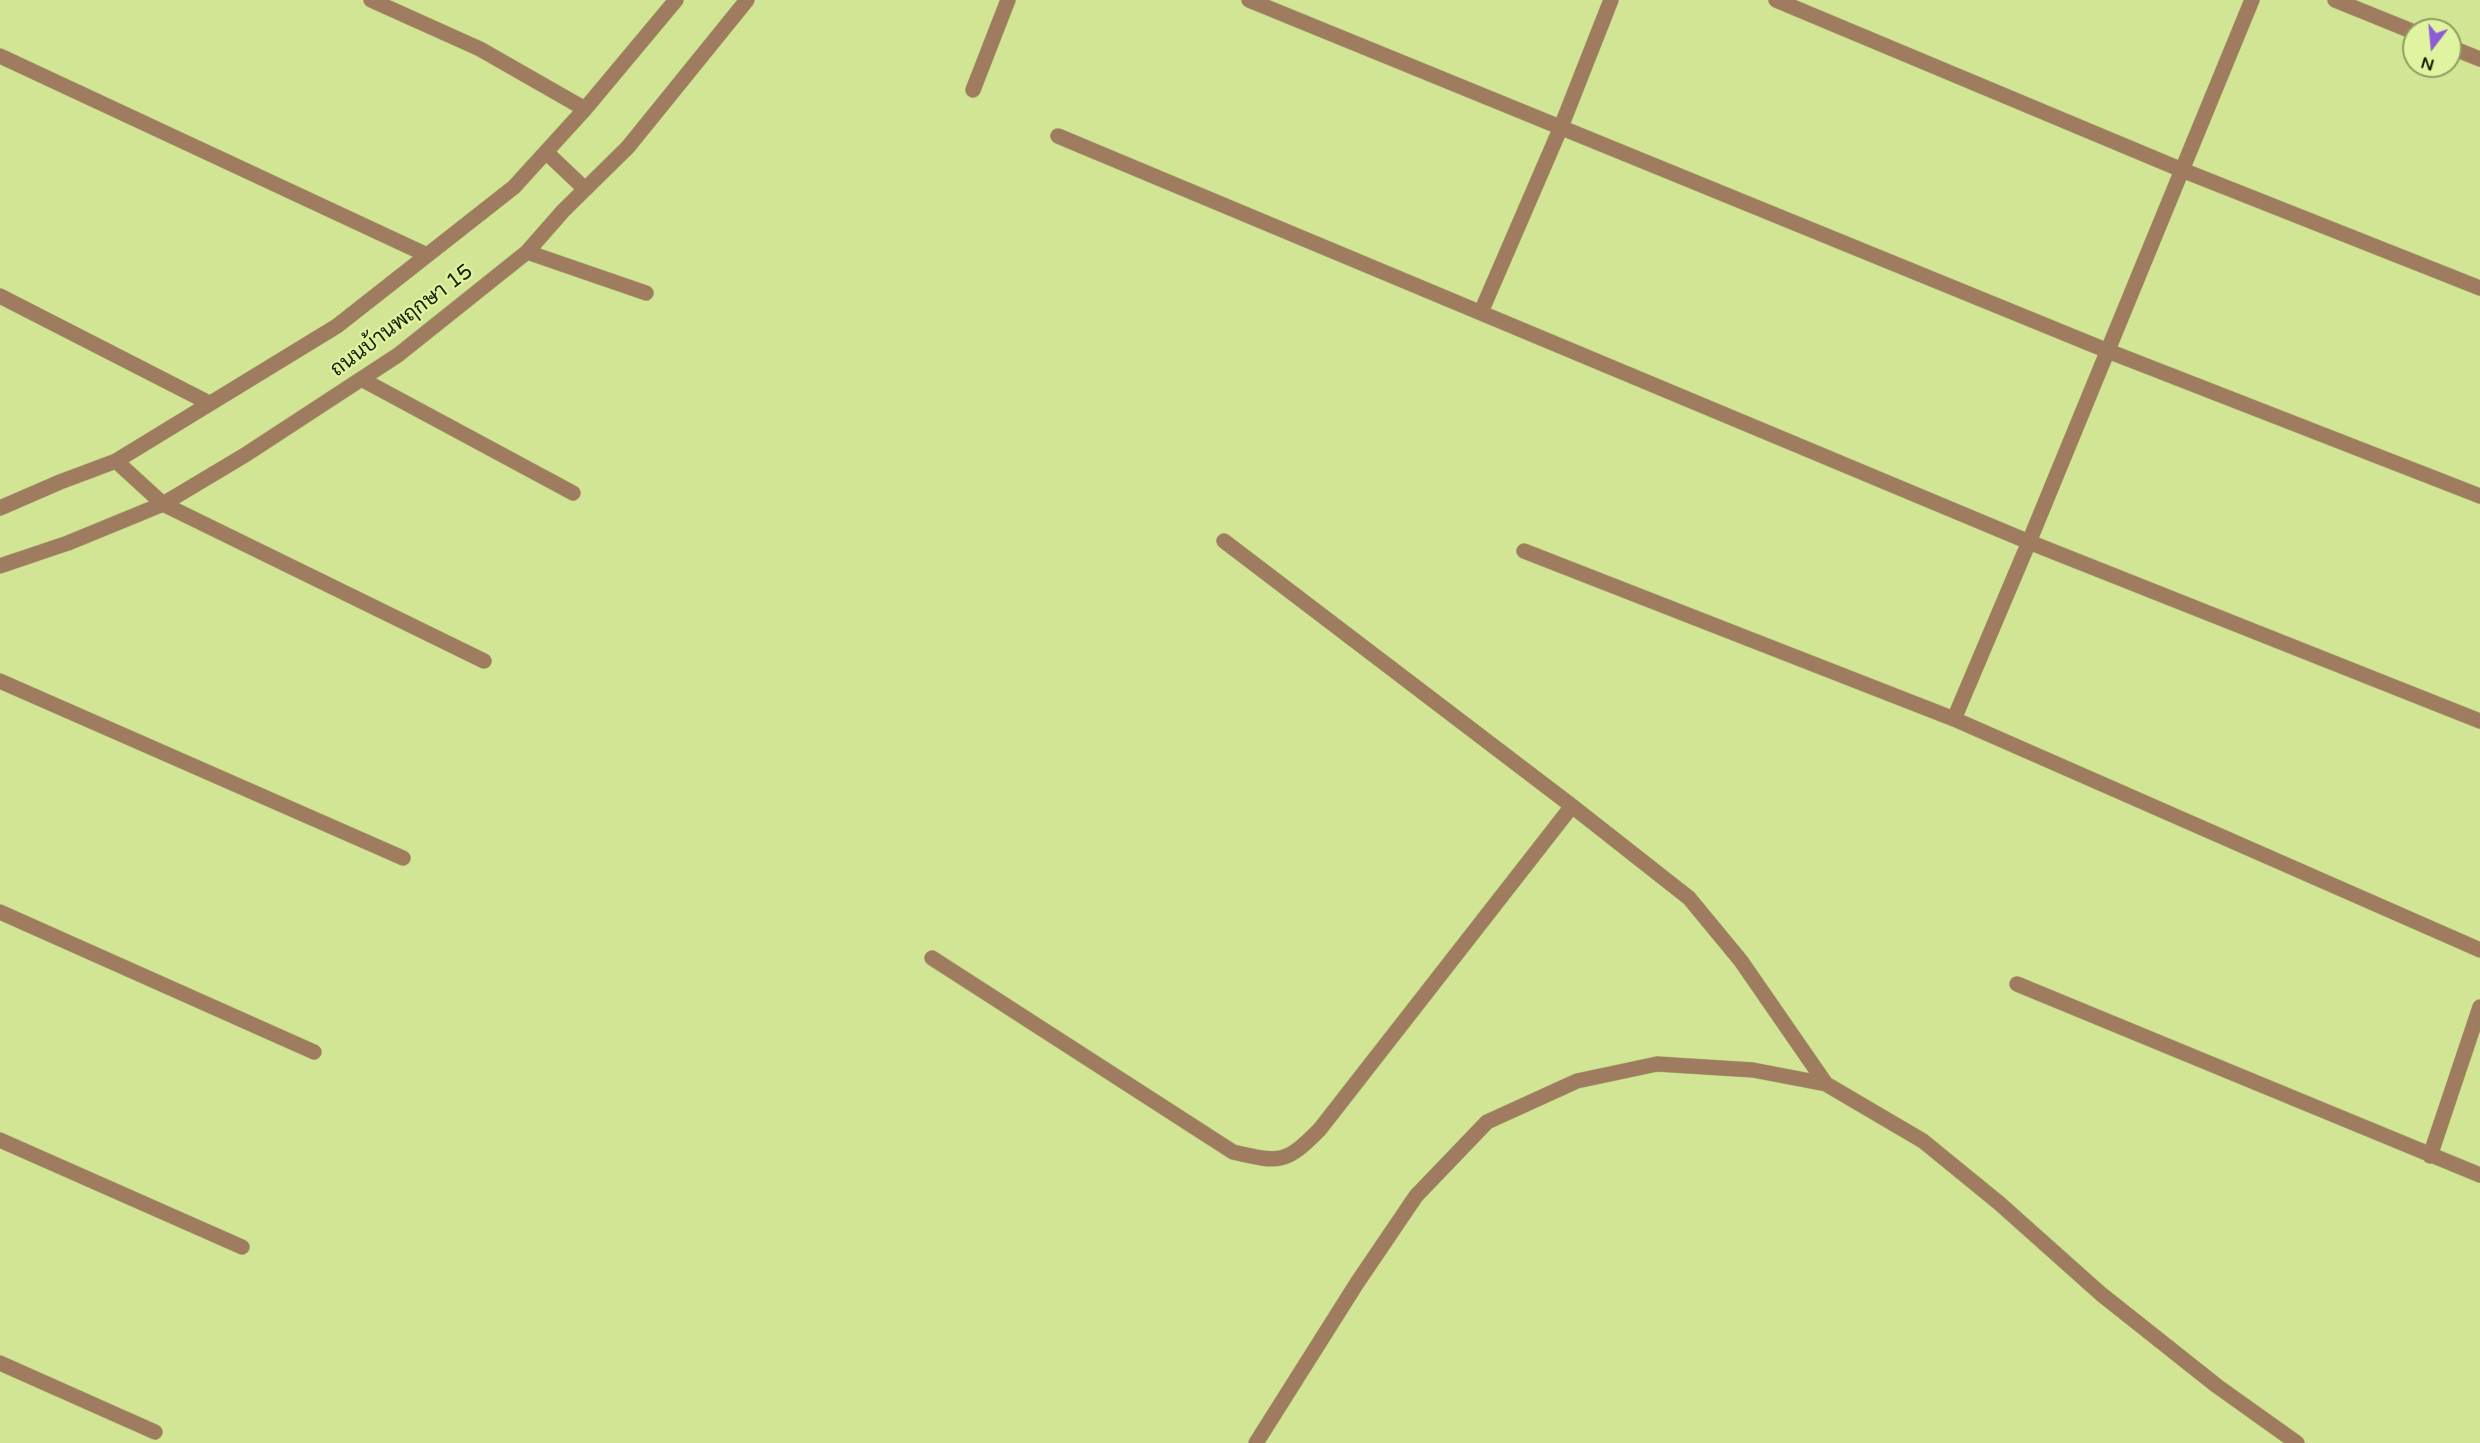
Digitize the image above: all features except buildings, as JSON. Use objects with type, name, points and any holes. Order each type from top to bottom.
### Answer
[{"type":"street","points":[[371,0],[480,49],[585,109]]},
{"type":"street","name":"ถนนบ้านพฤกษา 15","points":[[0,508],[116,461],[209,403],[272,368],[337,326],[514,187],[585,109],[676,0]]},
{"type":"street","name":"ถนนบ้านพฤกษา 15","points":[[0,566],[68,543],[163,504],[363,380],[440,323],[527,252],[585,189],[628,147],[747,0]]},
{"type":"street","points":[[973,90],[1008,0]]},
{"type":"street","points":[[1249,0],[2108,351],[2480,496]]},
{"type":"street","points":[[1481,312],[1561,127],[1611,0]]},
{"type":"street","points":[[1776,0],[2182,170],[2480,288]]},
{"type":"street","points":[[1953,719],[2029,542],[2252,0]]},
{"type":"street","points":[[2335,0],[2402,27]]},
{"type":"street","points":[[2462,51],[2480,59]]},
{"type":"street","points":[[0,56],[428,255]]},
{"type":"street","points":[[1058,136],[2029,542],[2480,721]]},
{"type":"street","points":[[546,152],[585,189]]},
{"type":"street","points":[[527,252],[646,293]]},
{"type":"street","points":[[0,296],[209,403]]},
{"type":"street","points":[[363,380],[573,493]]},
{"type":"street","points":[[116,461],[163,504],[484,662]]},
{"type":"street","points":[[1224,541],[1689,898],[1741,961],[1826,1084]]},
{"type":"street","points":[[1524,551],[1953,719],[2480,950]]},
{"type":"street","points":[[0,681],[403,858]]},
{"type":"street","points":[[932,958],[1233,1152],[1270,1161],[1297,1153],[1320,1129],[1572,806]]},
{"type":"street","points":[[0,912],[314,1052]]},
{"type":"street","points":[[2017,984],[2480,1175]]},
{"type":"street","points":[[2430,1155],[2480,1007]]},
{"type":"street","points":[[1256,1443],[1357,1283],[1416,1196],[1487,1122],[1577,1081],[1657,1064],[1753,1070],[1826,1084],[1923,1141],[1999,1203],[2110,1301],[2217,1386],[2296,1443]]},
{"type":"street","points":[[0,1140],[242,1247]]},
{"type":"street","points":[[0,1363],[155,1431]]}]
